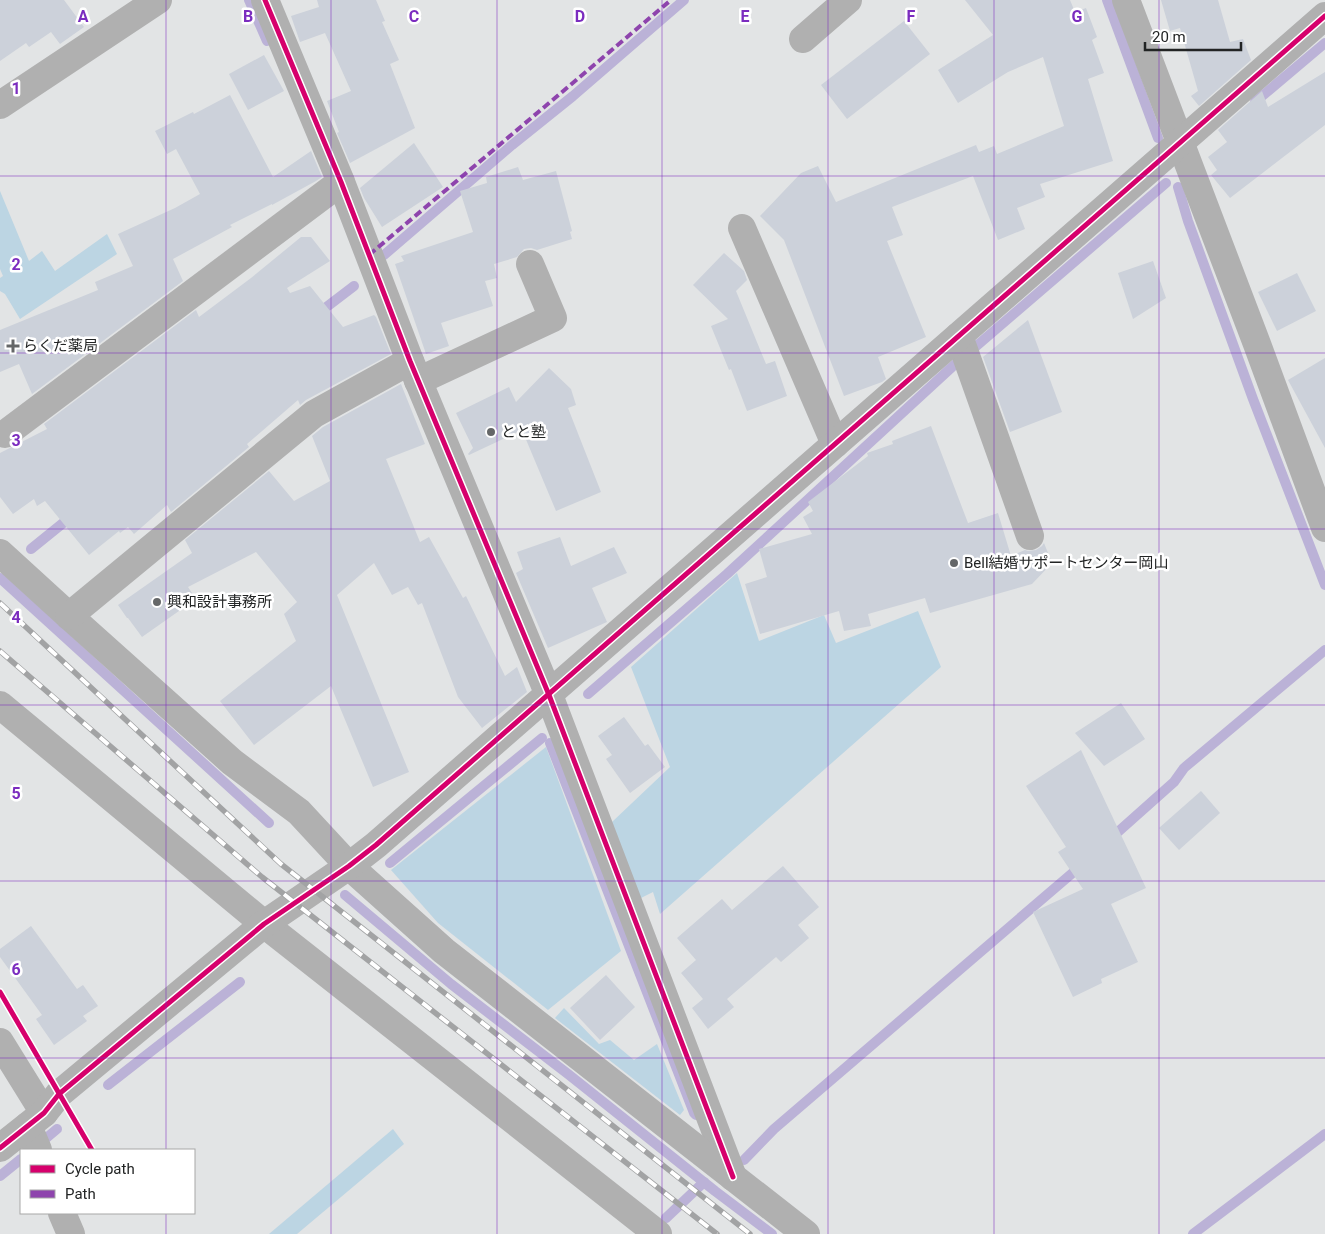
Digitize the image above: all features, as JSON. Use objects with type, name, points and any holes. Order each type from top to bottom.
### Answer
[{"type":"street","points":[[0,104],[158,0]]},
{"type":"street","points":[[804,39],[848,0]]},
{"type":"street","points":[[1126,0],[1325,528]]},
{"type":"street","points":[[273,4],[414,371],[549,695],[733,1177]]},
{"type":"street","points":[[0,1148],[36,1132],[59,1094],[264,924],[349,866],[376,845],[834,444],[964,349],[1181,143],[1325,16]]},
{"type":"street","points":[[4,434],[341,182]]},
{"type":"street","points":[[742,228],[834,444]]},
{"type":"street","points":[[69,616],[314,414],[414,371],[553,318],[530,264]]},
{"type":"street","points":[[964,349],[1030,536]]},
{"type":"street","points":[[0,553],[232,762],[299,812],[349,866],[444,951],[806,1234]]},
{"type":"street","points":[[0,705],[264,924],[658,1234]]},
{"type":"street","points":[[0,1042],[36,1132]]},
{"type":"street","points":[[62,1214],[71,1234]]},
{"type":"shaded area","points":[[0,191],[29,261],[42,251],[55,271],[107,234],[117,254],[20,319],[5,294],[0,291],[0,278],[3,276],[0,269]]},
{"type":"shaded area","points":[[737,573],[759,641],[824,615],[836,643],[918,611],[941,667],[660,914],[653,892],[639,899],[612,822],[670,767],[631,667]]},
{"type":"shaded area","points":[[546,747],[621,951],[548,1010],[438,923],[391,870]]},
{"type":"shaded area","points":[[564,1008],[599,1044],[610,1040],[634,1060],[657,1044],[684,1110],[680,1115],[555,1018]]},
{"type":"shaded area","points":[[393,1129],[404,1144],[297,1234],[269,1234]]},
{"type":"building","points":[[0,0],[64,0],[84,27],[60,44],[51,32],[29,47],[26,43],[0,61]]},
{"type":"building","points":[[317,0],[376,0],[385,21],[382,22],[399,60],[390,64],[415,128],[350,163],[337,133],[339,132],[327,101],[351,91],[325,33],[300,42],[291,16],[319,7]]},
{"type":"building","points":[[965,0],[1070,0],[1075,12],[1086,8],[1097,37],[1092,40],[1104,73],[1088,79],[1113,161],[1040,184],[1045,197],[1017,208],[1025,229],[998,240],[973,176],[892,207],[903,235],[887,241],[926,337],[878,357],[886,379],[844,396],[784,240],[760,216],[801,173],[818,166],[836,202],[976,145],[979,152],[994,146],[997,154],[1064,126],[1043,57],[1008,72],[958,103],[938,70],[993,35]]},
{"type":"building","points":[[1161,0],[1218,0],[1230,42],[1243,39],[1251,60],[1199,106],[1191,96],[1198,91],[1180,28],[1170,31]]},
{"type":"building","points":[[904,21],[930,54],[847,119],[821,85]]},
{"type":"building","points":[[264,55],[284,91],[248,110],[229,74]]},
{"type":"building","points":[[1325,72],[1325,125],[1230,198],[1211,175],[1217,170],[1208,157],[1227,142],[1218,130],[1262,91],[1268,107]]},
{"type":"building","points":[[230,95],[273,177],[311,151],[322,177],[272,205],[230,225],[232,227],[173,259],[183,281],[32,394],[19,364],[0,372],[0,330],[98,290],[95,282],[133,266],[118,234],[175,208],[200,194],[176,149],[167,154],[155,131],[193,112],[194,114]]},
{"type":"building","points":[[414,143],[443,187],[382,227],[360,188]]},
{"type":"building","points":[[518,167],[523,180],[556,171],[572,231],[570,232],[572,239],[537,250],[531,248],[524,249],[517,257],[494,264],[497,278],[485,281],[493,306],[441,323],[449,346],[426,354],[395,264],[404,261],[401,256],[473,232],[460,191],[487,183],[486,177]]},
{"type":"building","points":[[301,237],[311,237],[330,261],[287,288],[290,293],[310,286],[343,327],[374,315],[391,354],[300,405],[298,400],[247,444],[249,447],[171,512],[167,505],[134,534],[128,527],[120,533],[119,531],[89,555],[45,501],[37,506],[34,499],[13,514],[0,497],[0,453],[47,429],[44,424],[196,310],[199,317]]},
{"type":"building","points":[[724,253],[744,271],[747,280],[736,291],[766,364],[775,361],[787,396],[747,411],[731,369],[729,370],[711,326],[728,319],[693,285]]},
{"type":"building","points":[[1153,261],[1166,298],[1133,319],[1118,273]]},
{"type":"building","points":[[1297,273],[1316,311],[1277,331],[1258,292]]},
{"type":"building","points":[[1028,320],[1062,412],[1010,432],[983,357]]},
{"type":"building","points":[[1325,358],[1325,448],[1288,380]]},
{"type":"building","points":[[549,368],[571,389],[576,405],[568,408],[601,492],[556,511],[522,430],[469,455],[473,448],[456,413],[509,387],[516,402]]},
{"type":"building","points":[[401,384],[425,444],[386,459],[420,542],[429,537],[463,598],[466,596],[505,676],[517,667],[527,692],[482,728],[458,697],[422,603],[418,605],[408,587],[392,595],[374,563],[337,595],[409,772],[373,787],[331,686],[254,745],[220,701],[296,641],[284,614],[297,602],[256,552],[188,587],[196,599],[142,637],[118,605],[192,553],[185,540],[269,471],[294,501],[330,481],[312,436],[323,427]]},
{"type":"building","points":[[931,426],[968,523],[998,513],[1011,556],[1025,550],[1036,550],[1044,543],[1052,563],[1032,584],[930,613],[925,598],[868,614],[871,626],[844,631],[839,611],[760,634],[745,584],[767,577],[759,549],[812,534],[803,517],[813,511],[808,502],[868,456],[867,453],[893,444],[892,441]]},
{"type":"building","points":[[560,537],[571,566],[614,547],[627,573],[592,588],[607,622],[548,648],[516,573],[523,569],[517,552]]},
{"type":"building","points":[[1121,703],[1145,739],[1104,766],[1075,733]]},
{"type":"building","points":[[624,717],[645,746],[648,744],[665,767],[630,793],[606,759],[612,755],[598,736]]},
{"type":"building","points":[[1081,750],[1146,888],[1111,904],[1138,962],[1101,979],[1102,983],[1073,997],[1033,912],[1083,889],[1058,852],[1066,847],[1026,786]]},
{"type":"building","points":[[1201,791],[1220,813],[1179,850],[1159,828]]},
{"type":"building","points":[[783,866],[819,907],[798,925],[809,938],[781,962],[776,957],[727,999],[734,1007],[708,1029],[692,1008],[703,999],[681,973],[696,960],[677,938],[722,899],[732,910]]},
{"type":"building","points":[[31,926],[77,989],[83,985],[98,1006],[83,1016],[87,1021],[54,1045],[36,1019],[42,1015],[0,957],[0,949]]},
{"type":"building","points":[[606,975],[635,1007],[600,1040],[570,1008]]},
{"type":"waterway","points":[[249,0],[267,41]]},
{"type":"waterway","points":[[384,255],[684,0]]},
{"type":"waterway","points":[[1107,0],[1158,138]]},
{"type":"waterway","points":[[1255,102],[1325,43]]},
{"type":"waterway","points":[[588,694],[727,574],[952,367],[1166,183]]},
{"type":"waterway","points":[[1178,187],[1188,221],[1253,399],[1325,585]]},
{"type":"waterway","points":[[316,315],[354,286]]},
{"type":"waterway","points":[[31,549],[73,515]]},
{"type":"waterway","points":[[0,578],[269,823]]},
{"type":"waterway","points":[[1110,839],[1174,782],[1184,768],[1325,650]]},
{"type":"waterway","points":[[390,863],[542,738]]},
{"type":"waterway","points":[[550,743],[696,1115]]},
{"type":"waterway","points":[[744,1160],[774,1129],[1083,864]]},
{"type":"waterway","points":[[345,895],[451,984],[772,1234]]},
{"type":"waterway","points":[[108,1085],[240,982]]},
{"type":"waterway","points":[[38,1145],[57,1129]]},
{"type":"waterway","points":[[1193,1234],[1325,1134]]},
{"type":"waterway","points":[[0,1176],[20,1160]]},
{"type":"waterway","points":[[666,1218],[704,1182]]},
{"type":"railway","points":[[0,603],[281,864],[750,1234]]},
{"type":"railway","points":[[0,651],[262,877],[717,1234]]},
{"type":"marked path","points":[[369,255],[671,0]]},
{"type":"cycle path","points":[[265,0],[341,182],[410,361],[549,695],[733,1177]]},
{"type":"cycle path","points":[[0,1148],[44,1113],[59,1094],[264,924],[349,866],[376,845],[1325,16]]},
{"type":"cycle path","points":[[0,992],[91,1149]]},
{"type":"place","name":"らくだ薬局","points":[[13,346]]},
{"type":"place","name":"とと塾","points":[[491,432]]},
{"type":"place","name":"Bell結婚サポートセンター岡山","points":[[954,563]]},
{"type":"place","name":"興和設計事務所","points":[[157,602]]}]
